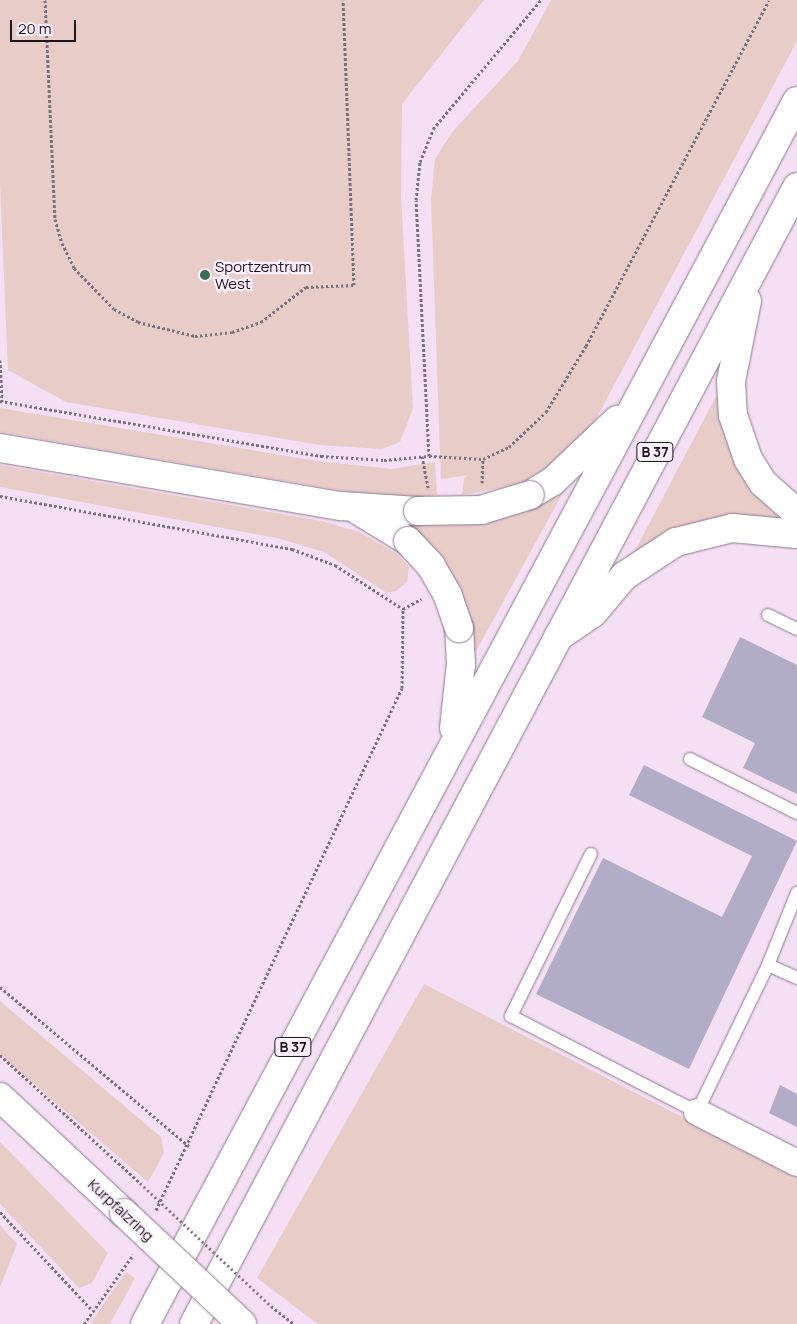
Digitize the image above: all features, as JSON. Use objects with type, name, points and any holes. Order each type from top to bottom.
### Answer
[{"type":"main road","name":"B 37","points":[[145,1324],[797,101]]},
{"type":"main road","name":"B 37","points":[[194,1324],[554,639],[797,187]]},
{"type":"main road","name":"B 37","points":[[756,264],[735,351],[731,381],[733,415],[748,459],[763,483],[797,513]]},
{"type":"main road","points":[[341,506],[425,502],[481,510],[530,495],[566,470],[640,395]]},
{"type":"main road","points":[[0,448],[341,506],[368,514],[408,541],[430,566],[448,596],[459,628],[459,700],[453,736],[440,769]]},
{"type":"main road","points":[[554,639],[593,613],[624,576],[676,542],[732,528],[797,534]]},
{"type":"main road","name":"Kurpfalzring","points":[[0,1097],[242,1324]]},
{"type":"street","points":[[697,1112],[797,1163]]},
{"type":"lane","points":[[768,615],[797,629]]},
{"type":"lane","points":[[690,759],[797,813]]},
{"type":"lane","points":[[591,854],[511,1016],[697,1112],[768,965],[797,893]]},
{"type":"lane","points":[[768,965],[797,978]]},
{"type":"path","points":[[45,0],[55,219],[62,243],[85,282],[114,309],[138,322],[195,336],[232,332],[261,322],[306,287],[354,285],[343,0]]},
{"type":"path","points":[[430,456],[416,200],[420,162],[433,129],[542,0]]},
{"type":"path","points":[[0,360],[1,401],[321,456],[384,460],[422,456],[483,459],[510,447],[551,403],[586,346],[769,0]]},
{"type":"path","points":[[422,456],[426,485],[425,502]]},
{"type":"path","points":[[482,490],[483,459]]},
{"type":"path","points":[[0,496],[292,549],[335,565],[403,609]]},
{"type":"path","points":[[403,609],[424,597]]},
{"type":"path","points":[[153,1216],[189,1146],[402,688],[403,609]]},
{"type":"path","points":[[0,987],[189,1146]]},
{"type":"path","points":[[0,1055],[271,1306],[294,1324]]},
{"type":"path","points":[[0,1212],[92,1310]]},
{"type":"path","points":[[84,1324],[135,1250]]},
{"type":"shaded area","name":"Sportzentrum West","points":[[0,0],[484,0],[402,104],[401,197],[413,409],[400,442],[382,449],[320,445],[66,402],[8,370],[0,184]]},
{"type":"shaded area","points":[[551,0],[797,0],[797,41],[595,421],[573,448],[546,469],[516,485],[462,495],[464,478],[469,475],[441,479],[431,200],[435,159],[453,131],[518,61]]},
{"type":"shaded area","points":[[721,387],[760,498],[779,517],[771,525],[629,562]]},
{"type":"shaded area","points":[[0,408],[317,461],[392,469],[435,462],[437,495],[407,498],[345,491],[0,432]]},
{"type":"shaded area","points":[[0,465],[322,521],[359,532],[397,554],[409,567],[407,582],[396,591],[387,593],[324,552],[277,538],[0,487]]},
{"type":"shaded area","points":[[566,487],[469,664],[466,629],[391,520]]},
{"type":"shaded area","points":[[424,984],[797,1176],[797,1324],[318,1324],[257,1278]]},
{"type":"shaded area","points":[[0,1001],[161,1137],[164,1153],[148,1182],[0,1055]]},
{"type":"shaded area","points":[[0,1142],[108,1253],[92,1283],[79,1288],[0,1204]]},
{"type":"shaded area","points":[[0,1225],[17,1244],[0,1287]]},
{"type":"shaded area","points":[[126,1272],[135,1278],[110,1324],[90,1324]]},
{"type":"building","points":[[740,637],[797,665],[797,794],[743,768],[755,743],[702,717]]},
{"type":"building","points":[[644,765],[797,841],[689,1069],[536,994],[603,858],[722,917],[752,856],[629,795]]},
{"type":"building","points":[[780,1085],[797,1094],[797,1127],[769,1113]]},
{"type":"place","name":"Sportzentrum West","points":[[205,275]]}]
